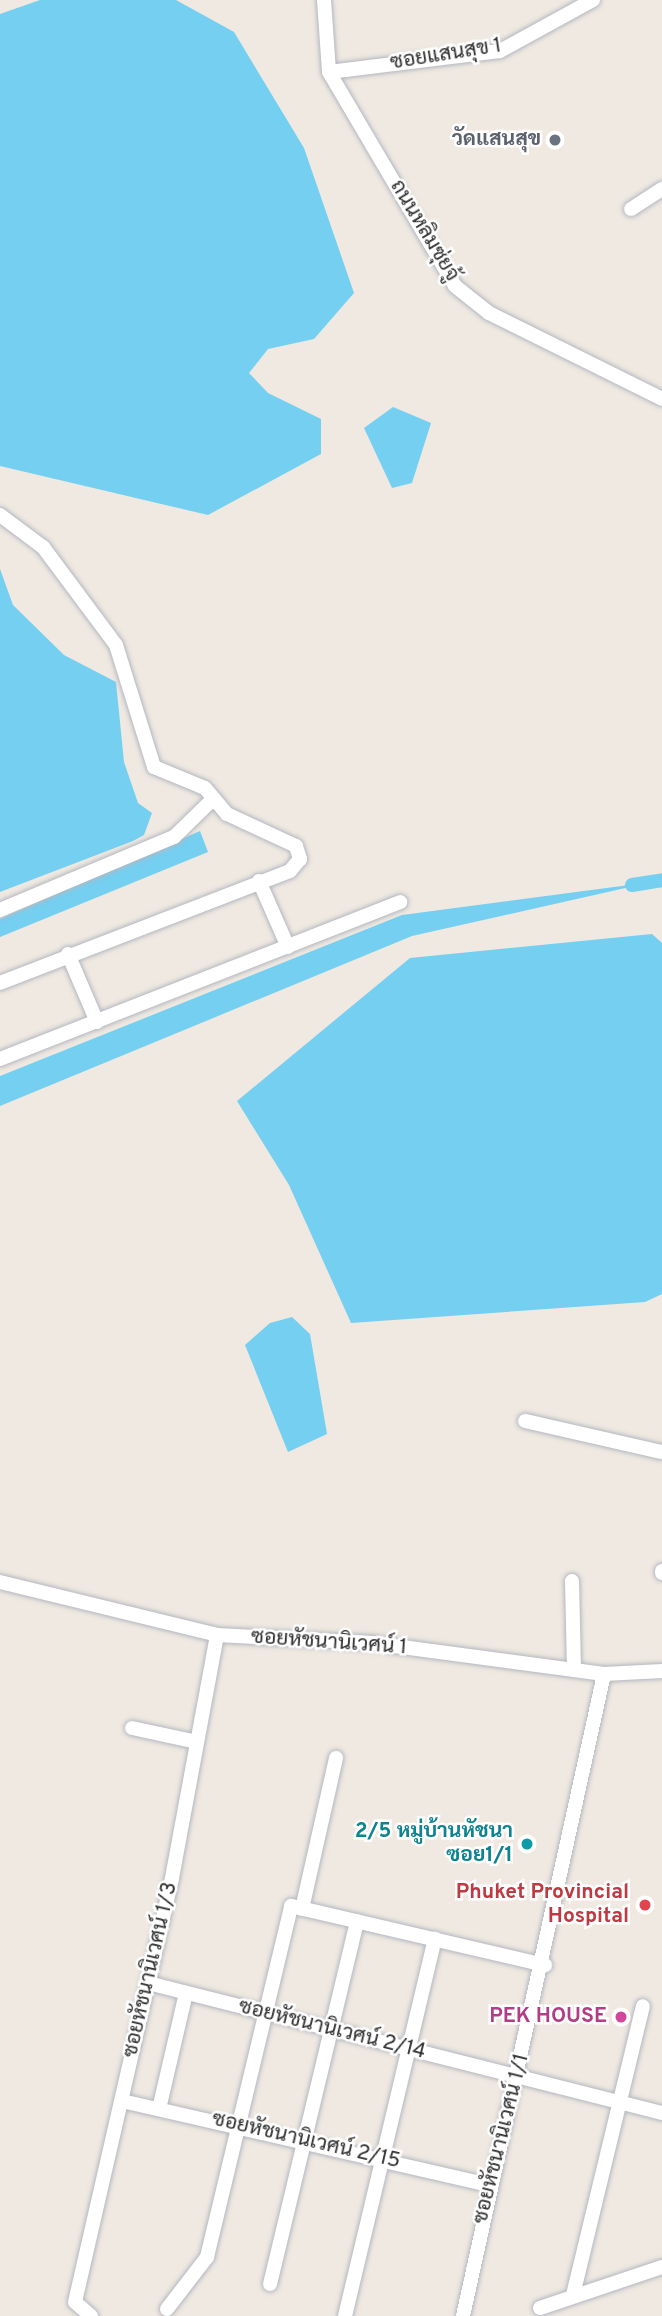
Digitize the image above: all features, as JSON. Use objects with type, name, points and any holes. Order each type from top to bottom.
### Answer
[{"type":"street","name":"ถนนหลิมซุ่ยจู้","points":[[324,0],[329,72],[455,286],[489,313],[662,399]]},
{"type":"street","name":"ซอยแสนสุข 1","points":[[329,72],[500,51],[585,2]]},
{"type":"street","points":[[631,209],[662,189]]},
{"type":"street","points":[[0,515],[43,547],[116,645],[154,767],[205,788],[212,800],[260,834],[296,846],[300,859],[290,870],[0,982]]},
{"type":"street","points":[[0,910],[174,837],[212,800]]},
{"type":"street","points":[[259,881],[288,947]]},
{"type":"street","points":[[0,1059],[400,902]]},
{"type":"street","points":[[68,954],[97,1022]]},
{"type":"street","points":[[525,1422],[662,1452]]},
{"type":"street","points":[[572,1581],[574,1670]]},
{"type":"street","name":"ซอยหัชนานิเวศน์ 1","points":[[0,1582],[217,1635],[372,1643],[604,1674],[662,1671]]},
{"type":"street","name":"ซอยหัชนานิเวศน์ 1/3","points":[[91,2316],[75,2302],[148,1983],[217,1635]]},
{"type":"street","name":"ซอยหัชนานิเวศน์ 1/1","points":[[463,2316],[489,2185],[545,1965],[604,1674]]},
{"type":"street","points":[[132,1728],[197,1742]]},
{"type":"street","points":[[167,2309],[207,2257],[265,2012],[336,1758]]},
{"type":"street","points":[[296,1908],[545,1965]]},
{"type":"street","points":[[271,2284],[356,1921]]},
{"type":"street","points":[[345,2316],[435,1939]]},
{"type":"street","name":"ซอยหัชนานิเวศน์ 2/14","points":[[148,1983],[662,2113]]},
{"type":"street","points":[[159,2109],[186,1993]]},
{"type":"street","points":[[573,2295],[643,2006]]},
{"type":"street","name":"ซอยหัชนานิเวศน์ 2/15","points":[[122,2101],[307,2139],[489,2185]]},
{"type":"street","points":[[540,2308],[662,2267]]},
{"type":"water","points":[[40,0],[176,0],[234,32],[304,148],[354,293],[314,339],[268,349],[249,373],[268,393],[321,419],[321,454],[208,515],[0,466],[0,14]]},
{"type":"water","points":[[393,407],[431,423],[412,483],[392,488],[364,428]]},
{"type":"water","points":[[0,569],[13,605],[64,655],[116,682],[124,762],[138,803],[152,813],[144,835],[133,841],[0,892]]},
{"type":"water","points":[[200,831],[208,852],[0,937],[0,919]]},
{"type":"water","points":[[652,882],[412,936],[0,1106],[0,1076],[402,915]]},
{"type":"water","points":[[652,934],[662,943],[662,1294],[645,1302],[351,1323],[289,1185],[237,1101],[410,958]]},
{"type":"water","points":[[292,1317],[310,1334],[327,1434],[288,1452],[245,1345],[270,1323]]},
{"type":"waterway","points":[[632,885],[662,880]]},
{"type":"place","name":"วัดแสนสุข","points":[[555,140]]},
{"type":"place","name":"2/5 หมู่บ้านหัชนา ซอย1/1","points":[[527,1844]]},
{"type":"place","name":"Phuket Provincial Hospital","points":[[645,1905]]},
{"type":"place","name":"PEK HOUSE","points":[[621,2017]]}]
